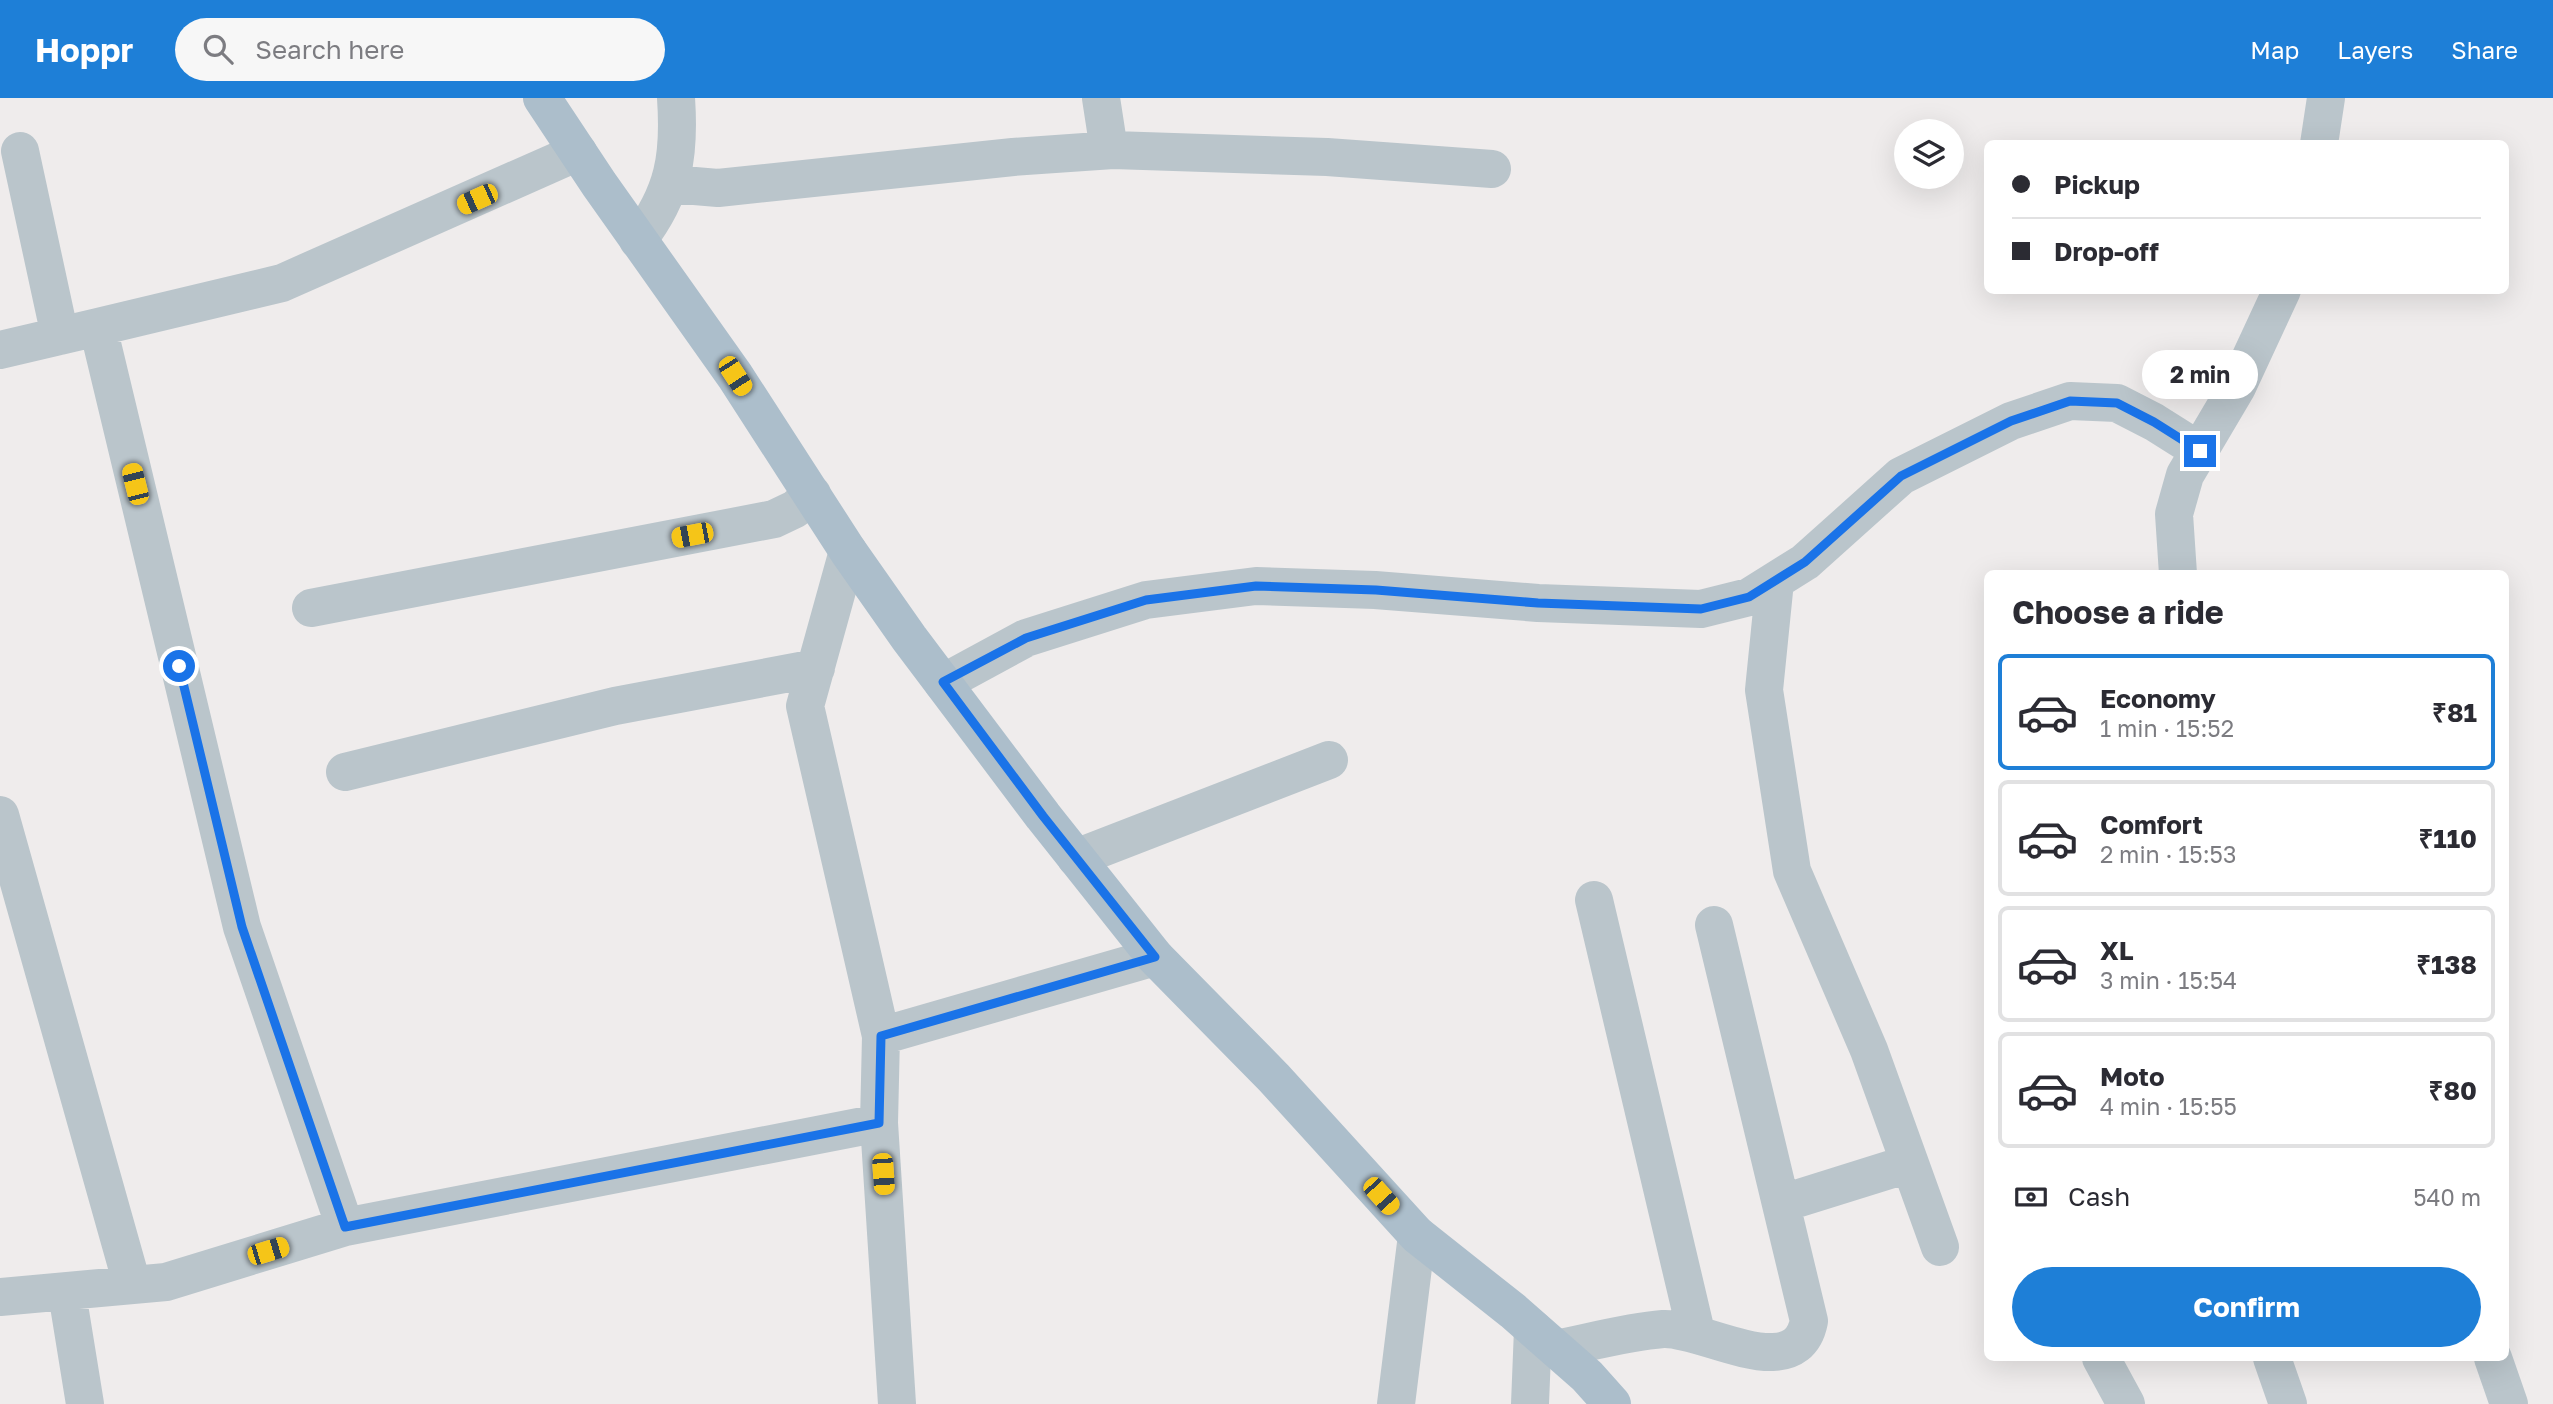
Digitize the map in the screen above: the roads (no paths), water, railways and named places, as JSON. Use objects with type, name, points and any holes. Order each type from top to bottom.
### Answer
[{"type":"main road","points":[[542,98],[638,240],[735,376],[848,551],[1076,858],[1155,957],[1274,1078],[1417,1235],[1545,1339],[1587,1376],[1612,1404]]},
{"type":"street","points":[[638,240],[658,214],[671,184],[678,136],[676,98]]},
{"type":"street","points":[[1101,98],[1109,150]]},
{"type":"street","points":[[2320,140],[2326,98]]},
{"type":"street","points":[[671,184],[718,188],[1013,156],[1109,150],[1327,157],[1492,169]]},
{"type":"street","points":[[20,152],[60,336]]},
{"type":"street","points":[[0,349],[282,283],[578,152]]},
{"type":"street","points":[[2178,570],[2174,514],[2185,475],[2237,387],[2280,294]]},
{"type":"street","points":[[98,327],[242,927],[345,1227]]},
{"type":"street","points":[[943,682],[1026,638],[1146,600],[1256,586],[1376,590],[1538,603],[1701,609],[1749,597],[1805,562],[1901,476],[2011,421],[2070,401],[2117,403],[2200,451]]},
{"type":"street","points":[[311,608],[774,519],[795,509],[812,494]]},
{"type":"street","points":[[848,551],[805,706],[881,1036],[879,1123],[897,1404]]},
{"type":"street","points":[[1775,581],[1764,690],[1792,871],[1869,1051],[1940,1247]]},
{"type":"street","points":[[345,772],[615,706],[816,668]]},
{"type":"street","points":[[1076,858],[1329,760]]},
{"type":"street","points":[[0,814],[132,1284]]},
{"type":"street","points":[[1594,900],[1696,1332]]},
{"type":"street","points":[[1530,1404],[1545,1339],[1664,1329],[1696,1332],[1756,1352],[1793,1348],[1806,1338],[1809,1321],[1783,1203],[1714,925]]},
{"type":"street","points":[[881,1036],[1155,957]]},
{"type":"street","points":[[0,1297],[68,1293],[166,1282],[345,1227],[879,1123]]},
{"type":"street","points":[[1783,1203],[1908,1164]]},
{"type":"street","points":[[1396,1404],[1417,1235]]},
{"type":"street","points":[[68,1293],[85,1404]]},
{"type":"street","points":[[2103,1361],[2126,1404]]},
{"type":"street","points":[[2273,1361],[2288,1404]]},
{"type":"street","points":[[2494,1361],[2509,1404]]}]
